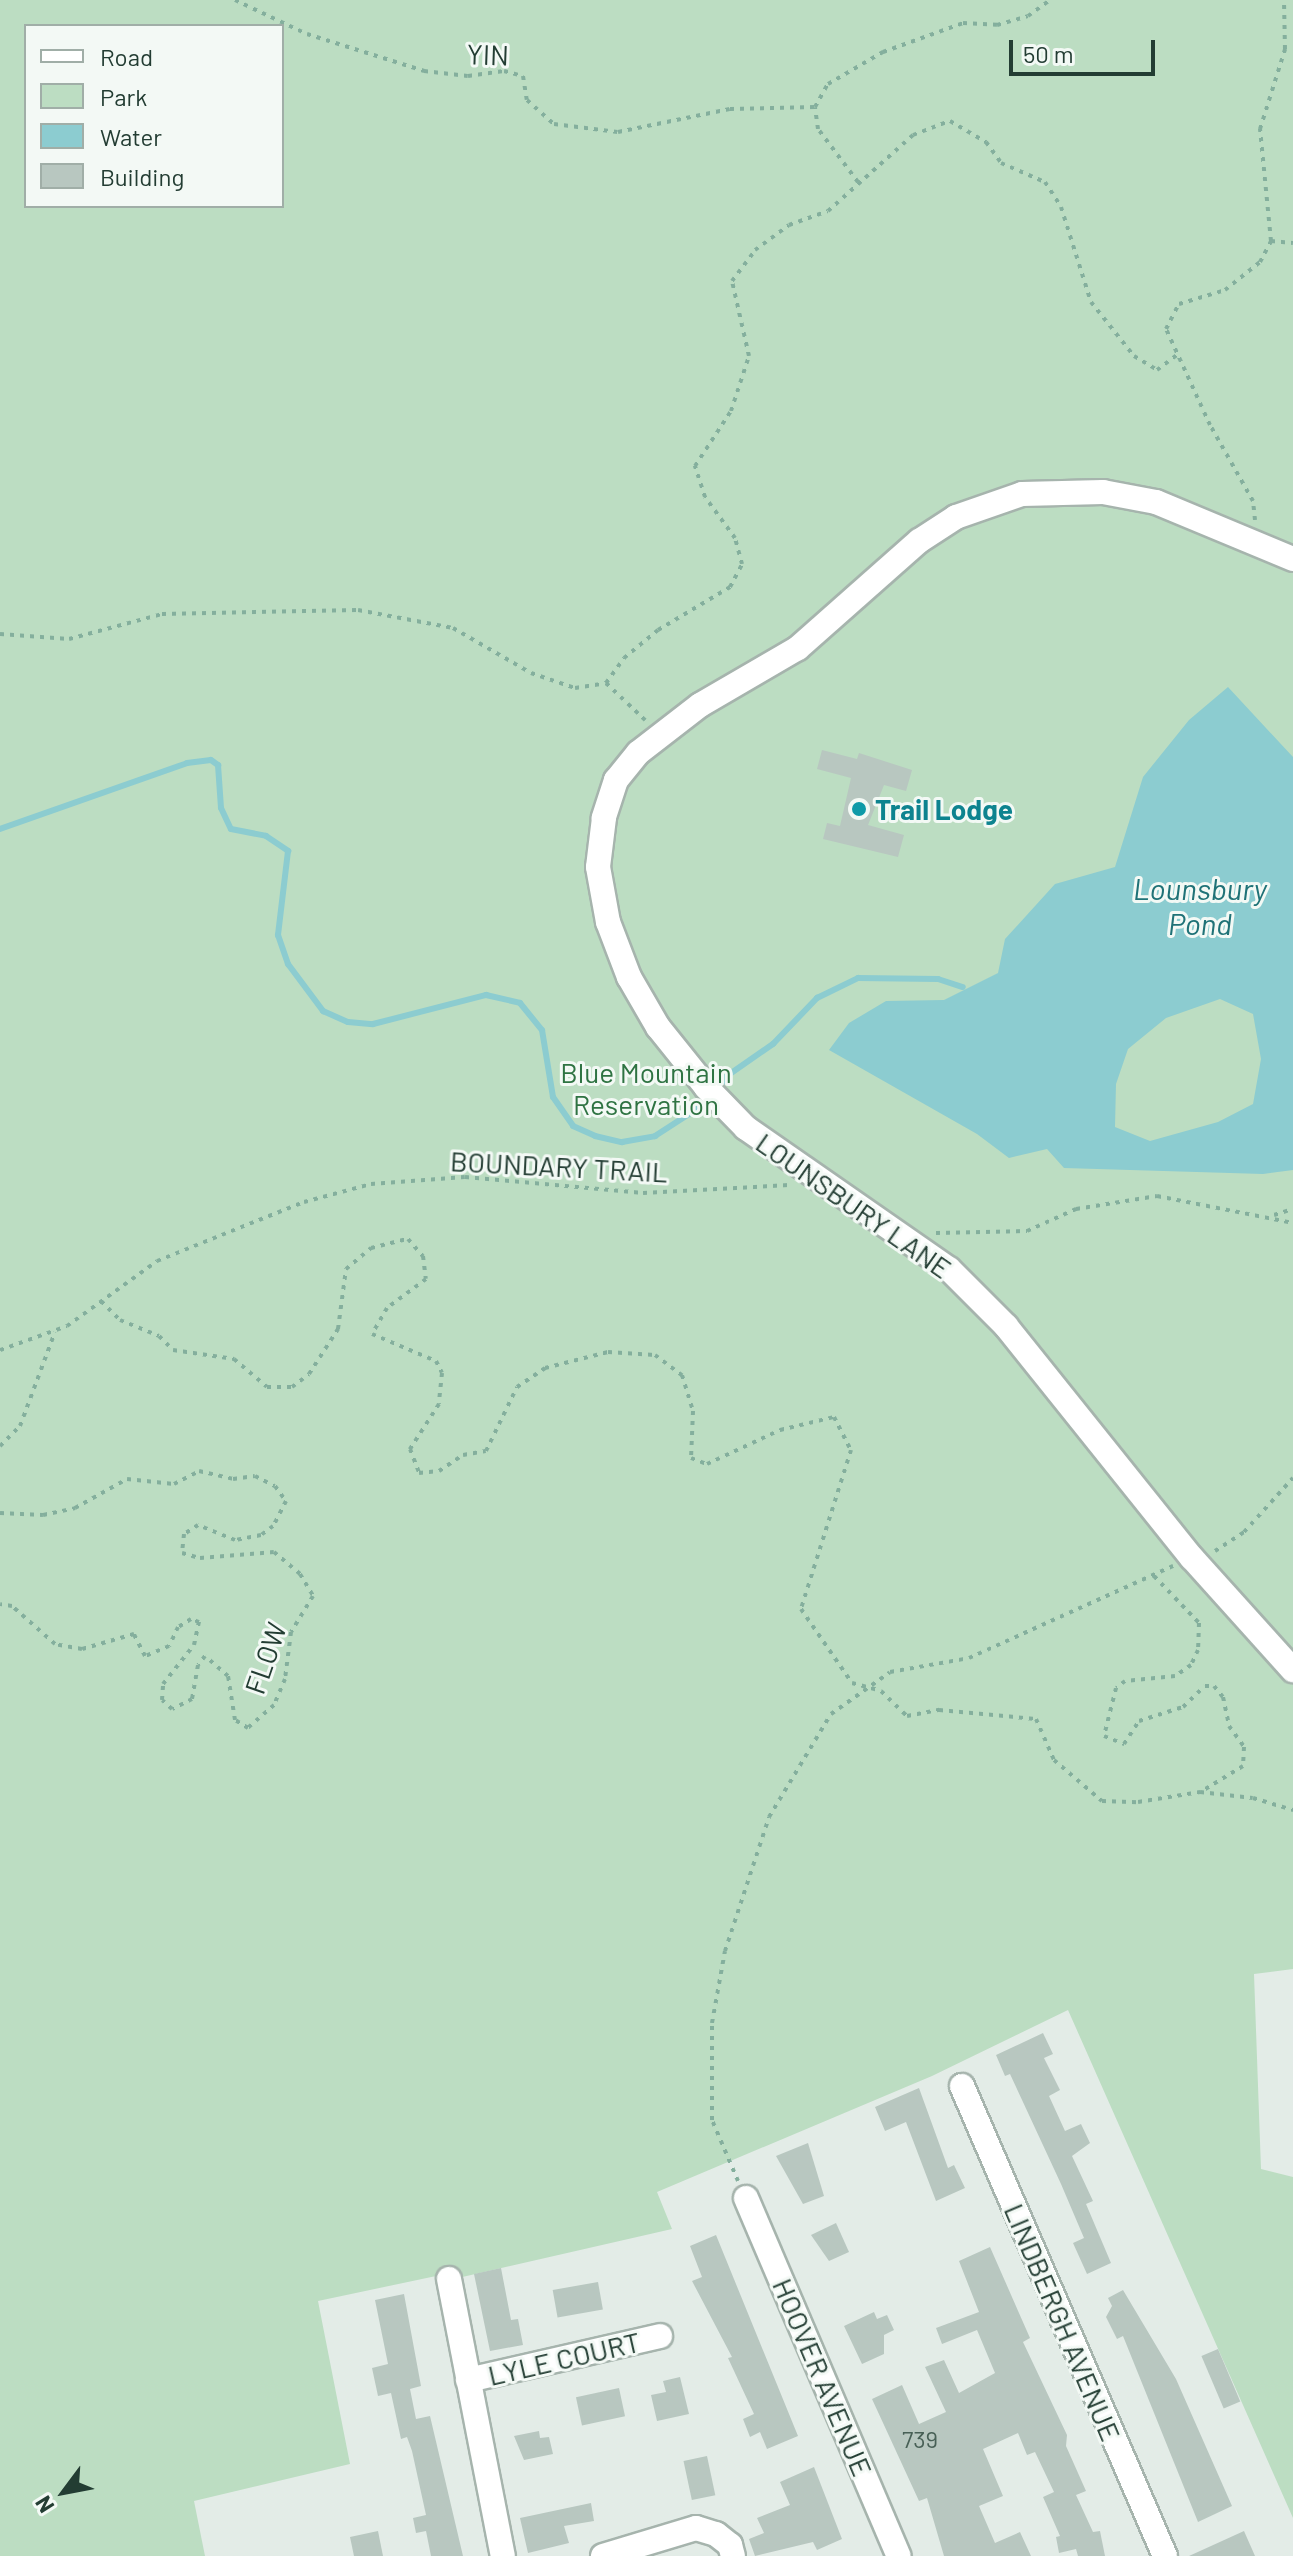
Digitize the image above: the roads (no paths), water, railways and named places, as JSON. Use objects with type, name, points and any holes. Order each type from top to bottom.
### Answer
[{"type":"street","name":"LOUNSBURY LANE","points":[[1293,559],[1156,502],[1103,492],[1053,490],[990,504],[956,517],[919,541],[798,648],[660,735],[616,780],[604,818],[598,867],[608,922],[629,977],[658,1027],[724,1108],[819,1180],[949,1269],[1006,1326],[1192,1558],[1293,1670]]},
{"type":"street","name":"LINDBERGH AVENUE","points":[[962,2086],[1165,2556]]},
{"type":"street","name":"HOOVER AVENUE","points":[[746,2198],[899,2556]]},
{"type":"street","points":[[449,2279],[503,2556]]},
{"type":"street","name":"LYLE COURT","points":[[468,2380],[660,2336]]},
{"type":"street","points":[[603,2556],[696,2528],[716,2534],[730,2545],[733,2556]]},
{"type":"water","name":"Lounsbury Pond","points":[[1228,687],[1293,757],[1293,1170],[1263,1174],[1064,1168],[1047,1149],[1009,1158],[977,1134],[829,1050],[849,1023],[886,1001],[944,1000],[998,973],[1005,939],[1055,884],[1115,867],[1143,777],[1189,720]],"holes":[[[1220,999],[1253,1014],[1261,1059],[1253,1104],[1218,1122],[1150,1141],[1115,1127],[1116,1084],[1128,1049],[1166,1018]]]},
{"type":"waterway","points":[[0,829],[187,763],[211,760],[218,765],[221,808],[231,829],[266,836],[288,851],[278,935],[288,964],[323,1011],[348,1022],[373,1024],[486,995],[520,1003],[542,1030],[553,1097],[573,1126],[595,1136],[622,1142],[655,1136],[709,1101]]},
{"type":"waterway","points":[[719,1091],[724,1078],[773,1044],[817,998],[858,978],[938,979],[963,987]]},
{"type":"place","name":"Trail Lodge","points":[[859,809]]},
{"type":"park label","name":"Blue Mountain Reservation","points":[[646,1088]]}]
